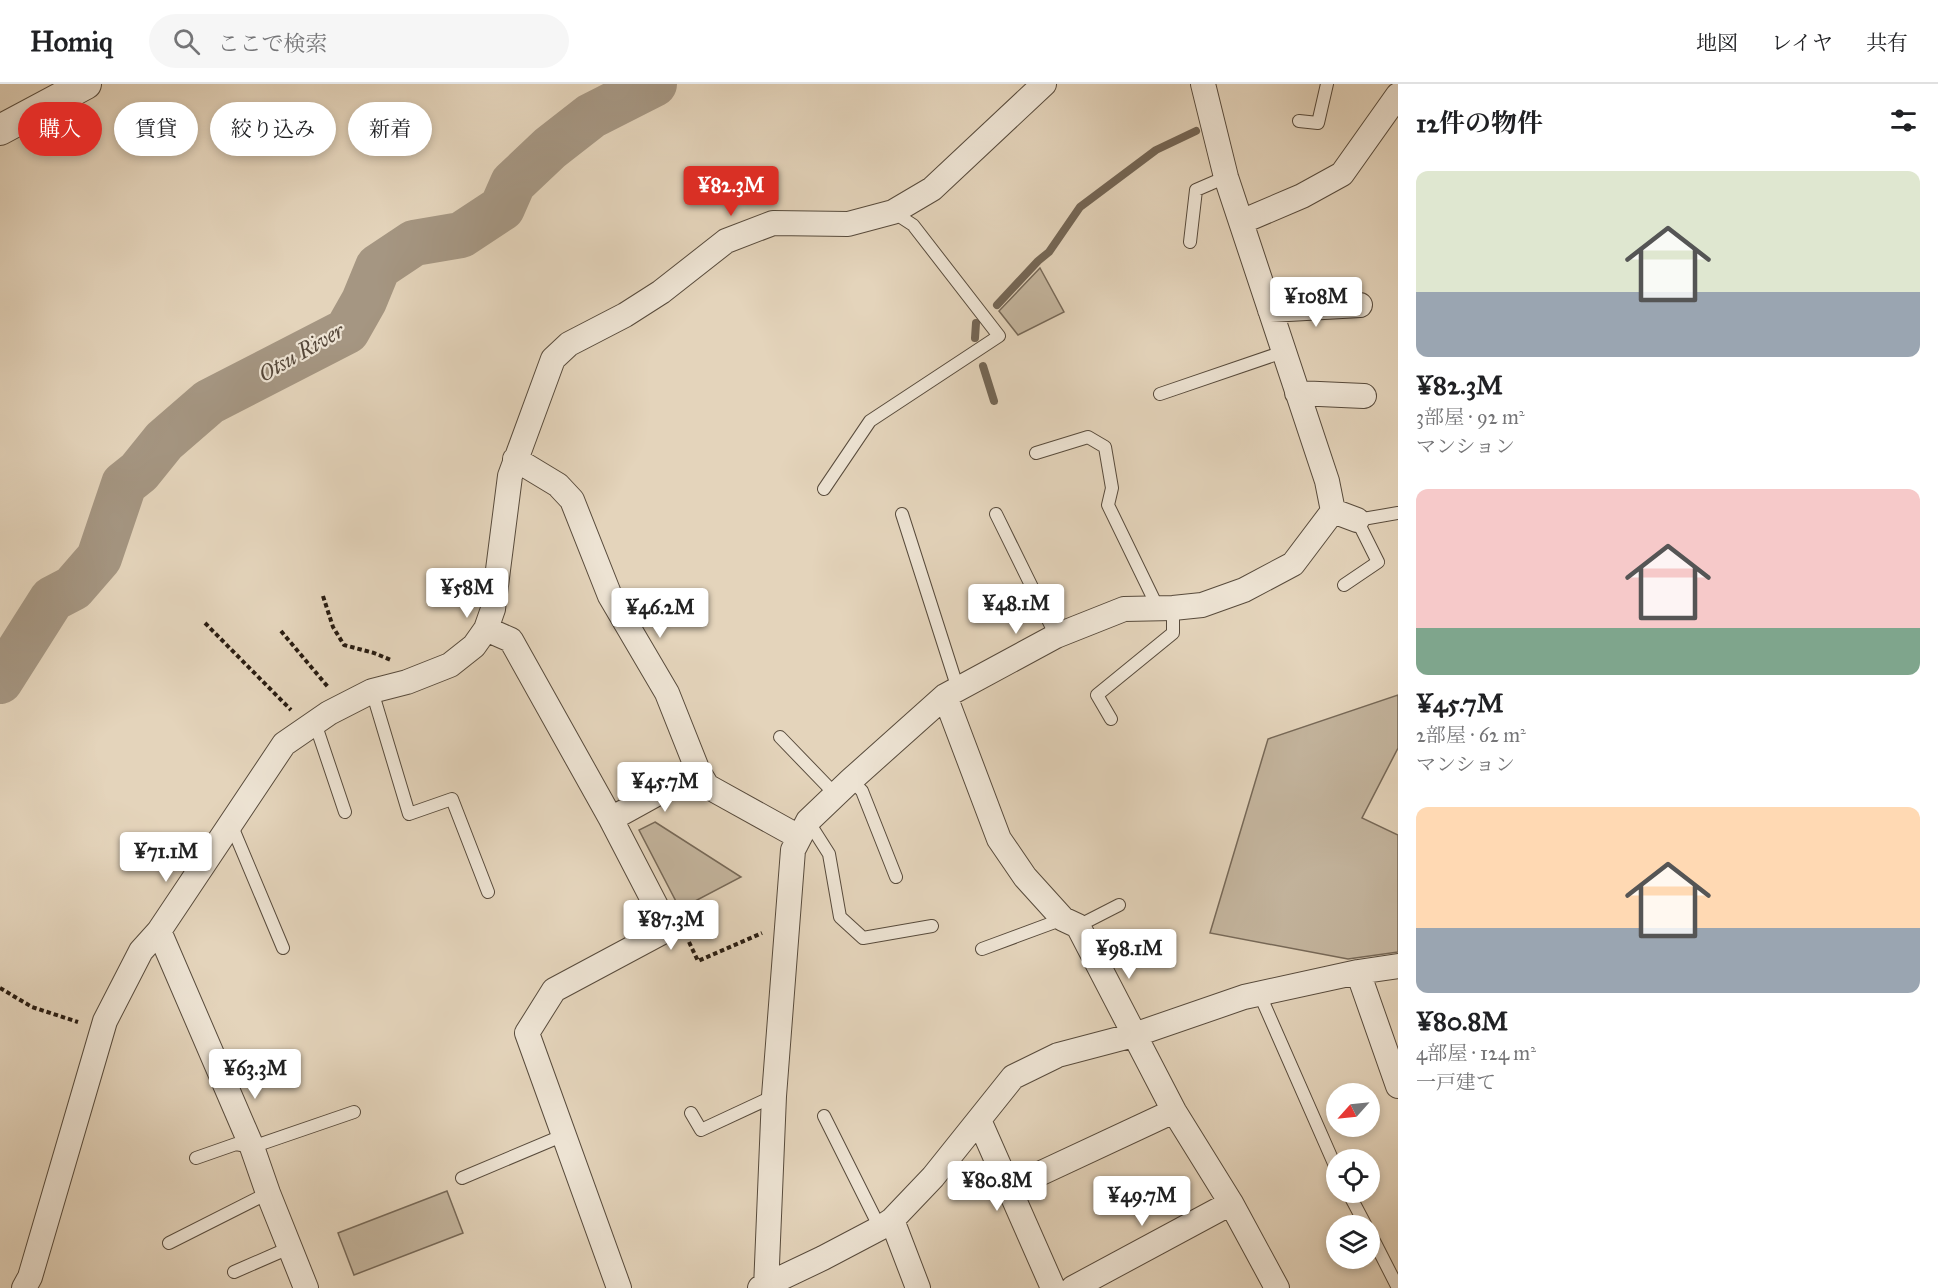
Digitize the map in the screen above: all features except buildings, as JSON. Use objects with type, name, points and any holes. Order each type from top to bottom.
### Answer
[{"type":"street","points":[[0,130],[86,84]]},
{"type":"street","points":[[24,1288],[30,1277],[105,1021],[141,951],[159,931],[284,744],[311,725],[372,692],[407,682],[450,665],[474,646],[486,629],[493,609],[510,476],[553,359],[569,344],[625,315],[661,292],[726,241],[773,223],[848,224],[893,212],[932,189],[1044,84]]},
{"type":"street","points":[[1203,84],[1226,177],[1327,481],[1333,511],[1293,564],[1233,593],[1203,605],[1124,609],[1056,636],[951,692],[843,787],[804,829],[794,850],[774,1096],[764,1287],[886,1224],[933,1177],[1013,1077],[1058,1055],[1134,1035],[1244,997],[1358,972],[1398,966]]},
{"type":"street","points":[[1241,222],[1302,196],[1342,174],[1398,95]]},
{"type":"street","points":[[1270,310],[1360,304]]},
{"type":"street","points":[[1297,393],[1364,396]]},
{"type":"street","points":[[515,459],[558,485],[572,500],[610,596],[667,693],[698,771],[707,786],[804,829]]},
{"type":"street","points":[[1333,511],[1357,520]]},
{"type":"street","points":[[486,629],[512,640],[611,819],[668,929],[554,990],[527,1033],[619,1288]]},
{"type":"street","points":[[951,692],[999,839],[1025,877],[1070,922],[1174,1111],[1231,1203],[1277,1288]]},
{"type":"street","points":[[611,819],[698,771]]},
{"type":"street","points":[[159,931],[252,1147],[306,1288]]},
{"type":"street","points":[[1358,972],[1398,1086]]},
{"type":"street","points":[[1009,1188],[1174,1111]]},
{"type":"street","points":[[979,1120],[1053,1288]]},
{"type":"street","points":[[1073,1288],[1231,1203]]},
{"type":"street","points":[[886,1224],[918,1288]]},
{"type":"lane","points":[[1299,121],[1318,123],[1327,84]]},
{"type":"lane","points":[[1190,242],[1196,189],[1226,177]]},
{"type":"lane","points":[[824,489],[870,421],[999,336],[913,225],[893,212]]},
{"type":"lane","points":[[1160,394],[1283,352]]},
{"type":"lane","points":[[1036,453],[1088,436],[1105,447],[1112,488],[1108,505],[1165,608],[1173,633],[1097,695],[1111,719]]},
{"type":"lane","points":[[1344,585],[1378,562],[1357,520],[1398,513]]},
{"type":"lane","points":[[902,514],[951,692]]},
{"type":"lane","points":[[996,514],[1056,636]]},
{"type":"lane","points":[[372,692],[409,814],[452,799],[489,892]]},
{"type":"lane","points":[[311,725],[345,812]]},
{"type":"lane","points":[[780,737],[843,787],[862,790],[896,877]]},
{"type":"lane","points":[[231,824],[283,948]]},
{"type":"lane","points":[[804,829],[829,854],[840,917],[863,938],[932,926]]},
{"type":"lane","points":[[982,949],[1070,922],[1119,904]]},
{"type":"lane","points":[[1260,995],[1328,1149]]},
{"type":"lane","points":[[691,1113],[701,1130],[774,1096]]},
{"type":"lane","points":[[196,1158],[236,1144],[252,1147],[354,1112]]},
{"type":"lane","points":[[824,1116],[886,1224]]},
{"type":"lane","points":[[462,1178],[564,1135]]},
{"type":"lane","points":[[169,1243],[268,1193]]},
{"type":"lane","points":[[234,1272],[289,1248]]},
{"type":"lane","points":[[1380,1253],[1398,1288]]},
{"type":"path","points":[[322,596],[333,627],[344,645],[374,653],[405,666],[407,682]]},
{"type":"path","points":[[205,623],[311,725]]},
{"type":"path","points":[[281,631],[344,706]]},
{"type":"path","points":[[668,929],[683,930],[698,961],[788,921]]},
{"type":"path","points":[[0,988],[32,1007],[89,1025],[105,1021]]},
{"type":"shaded area","points":[[1040,268],[1064,312],[1018,335],[999,311]]},
{"type":"shaded area","points":[[1398,695],[1398,748],[1362,818],[1398,835],[1398,952],[1348,959],[1210,933],[1268,739]]},
{"type":"shaded area","points":[[655,822],[741,877],[680,909],[639,830]]},
{"type":"shaded area","points":[[447,1191],[463,1233],[354,1275],[338,1233]]},
{"type":"waterway","name":"Otsu River","points":[[0,681],[52,599],[73,588],[99,558],[124,484],[139,472],[164,441],[209,402],[347,331],[364,301],[378,267],[414,243],[461,235],[502,208],[513,183],[550,148],[591,116],[654,84]]},
{"type":"waterway","points":[[997,305],[1049,252],[1080,207],[1156,150],[1196,131]]},
{"type":"waterway","points":[[975,338],[976,323]]},
{"type":"waterway","points":[[983,366],[994,401]]}]
